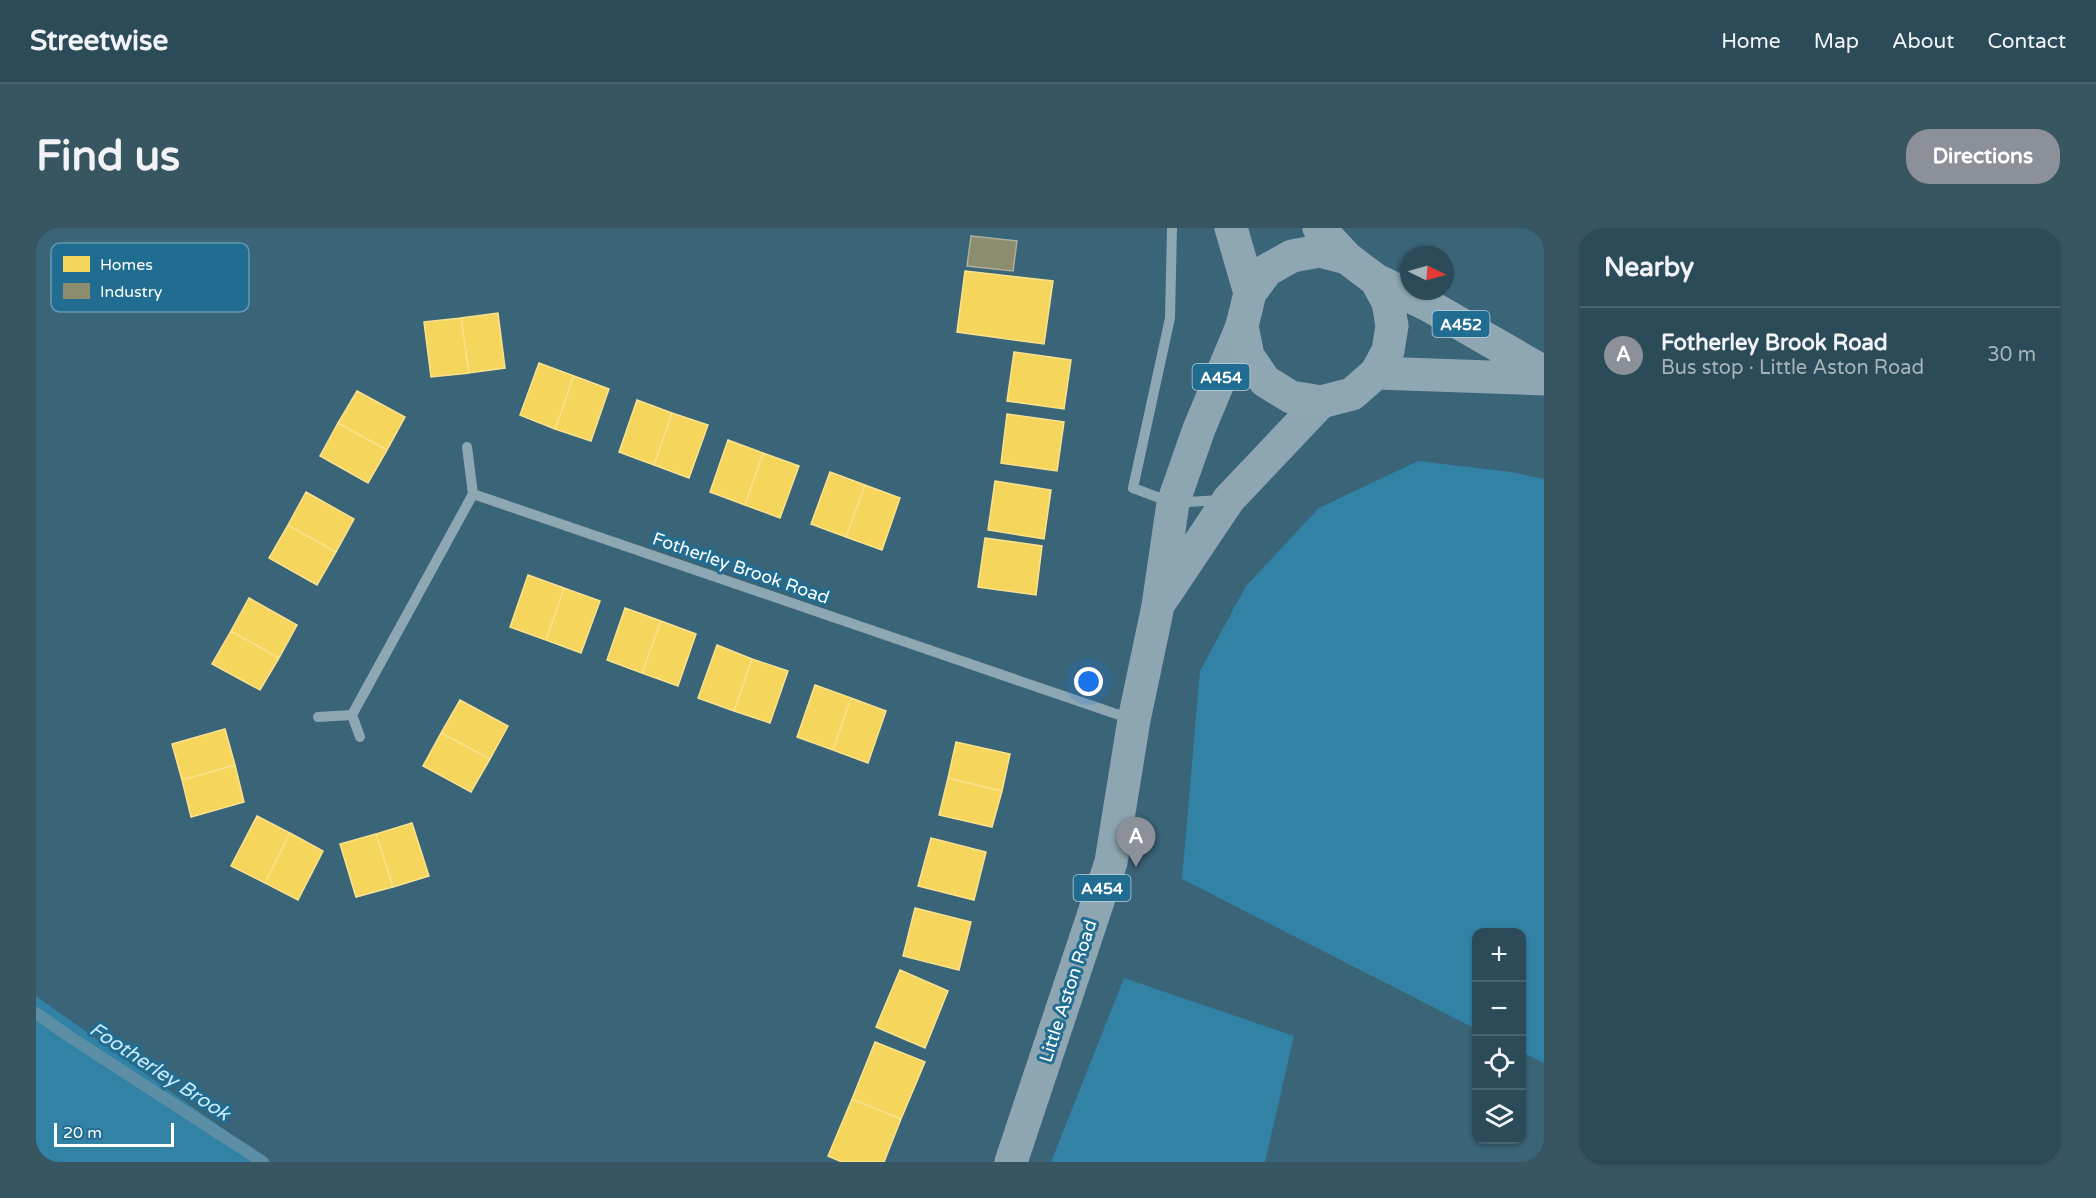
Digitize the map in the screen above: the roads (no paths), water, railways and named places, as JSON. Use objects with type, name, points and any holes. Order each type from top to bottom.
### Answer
[{"type":"highway","points":[[1231,228],[1250,293]]},
{"type":"highway","points":[[1319,228],[1347,258],[1376,280],[1388,302],[1392,326],[1388,351],[1376,373],[1352,394],[1321,402],[1291,397],[1265,381],[1248,356],[1242,326],[1250,293],[1268,270],[1292,256],[1320,251],[1347,258]]},
{"type":"highway","name":"A452","points":[[1376,280],[1426,304],[1544,372]]},
{"type":"highway","points":[[1376,373],[1544,379]]},
{"type":"main road","name":"A454","points":[[1158,606],[1173,503],[1199,429],[1242,326]]},
{"type":"main road","name":"A454","points":[[1158,606],[1229,499],[1321,402]]},
{"type":"main road","name":"Little Aston Road","points":[[1011,1162],[1111,862],[1134,720],[1158,606]]},
{"type":"street","points":[[1172,228],[1170,318],[1133,488],[1173,503],[1229,499]]},
{"type":"street","points":[[360,737],[352,715],[474,494],[467,447]]},
{"type":"street","name":"Fotherley Brook Road","points":[[474,494],[1134,720]]},
{"type":"street","points":[[318,717],[352,715]]},
{"type":"waterway","name":"Footherley Brook","points":[[36,1013],[263,1162]]},
{"type":"place","name":"Fotherley Brook Road","points":[[1136,867]]}]
